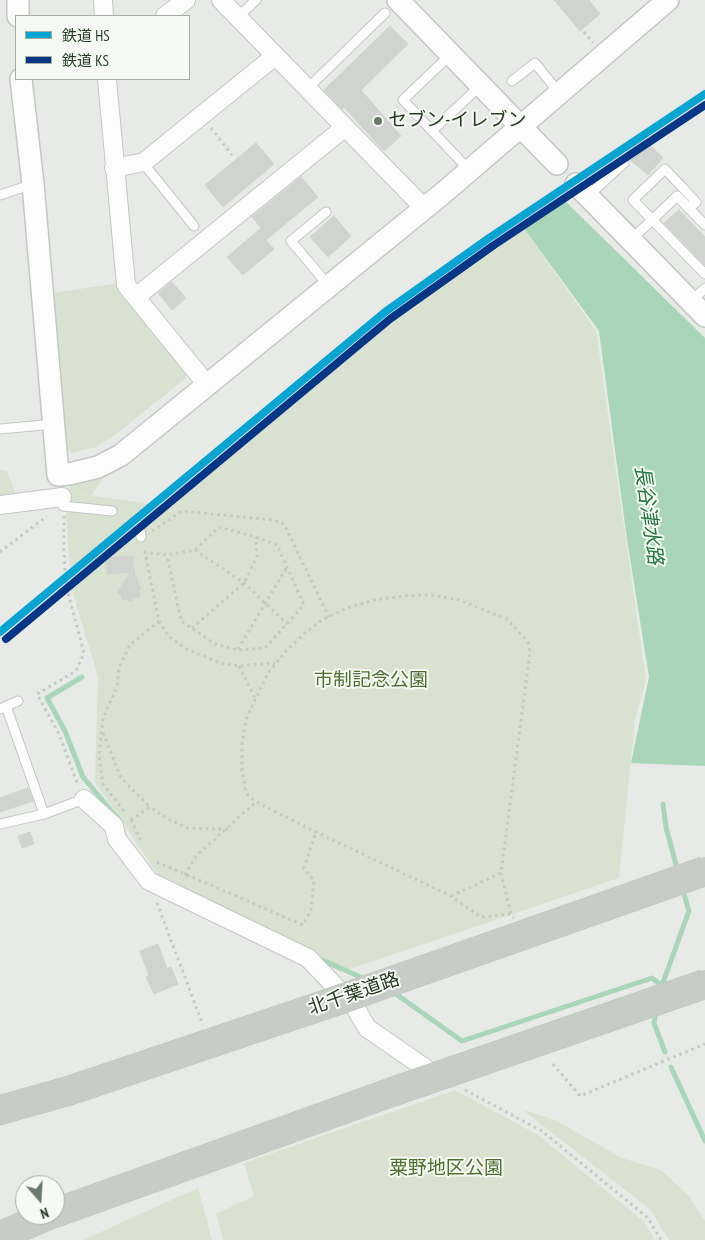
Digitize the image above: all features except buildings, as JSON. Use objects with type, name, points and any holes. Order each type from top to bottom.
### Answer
[{"type":"highway","name":"北千葉道路","points":[[0,1110],[68,1091],[209,1042],[330,1003],[705,871]]},
{"type":"highway","points":[[65,1209],[392,1092],[705,984]]},
{"type":"highway","points":[[0,1236],[26,1225]]},
{"type":"street","points":[[18,0],[18,15]]},
{"type":"street","points":[[103,0],[104,15]]},
{"type":"street","points":[[166,15],[186,0]]},
{"type":"street","points":[[221,0],[424,208]]},
{"type":"street","points":[[58,475],[82,472],[121,455],[208,386],[469,171],[668,0]]},
{"type":"street","points":[[391,7],[450,55],[557,164]]},
{"type":"street","points":[[114,168],[144,162],[275,56]]},
{"type":"street","points":[[0,506],[62,502],[58,475],[33,184],[21,80]]},
{"type":"street","points":[[107,80],[126,285],[208,386]]},
{"type":"street","points":[[136,297],[344,128]]},
{"type":"street","points":[[582,190],[631,240],[700,302]]},
{"type":"street","points":[[84,799],[114,826],[117,839],[149,880],[308,958],[355,1007],[367,1028],[425,1068]]},
{"type":"lane","points":[[238,17],[256,0]]},
{"type":"lane","points":[[307,90],[391,7]]},
{"type":"lane","points":[[450,55],[403,100],[469,171]]},
{"type":"lane","points":[[512,81],[535,63],[560,94]]},
{"type":"lane","points":[[432,132],[480,86]]},
{"type":"lane","points":[[144,162],[194,226]]},
{"type":"lane","points":[[582,190],[624,163]]},
{"type":"lane","points":[[689,209],[696,202],[664,169],[633,200],[703,270]]},
{"type":"lane","points":[[0,195],[33,184]]},
{"type":"lane","points":[[631,240],[677,196],[696,220],[705,225]]},
{"type":"lane","points":[[326,212],[291,241],[329,286]]},
{"type":"lane","points":[[0,429],[54,424]]},
{"type":"lane","points":[[62,502],[112,511]]},
{"type":"lane","points":[[139,525],[141,537]]},
{"type":"lane","points":[[18,701],[3,708],[44,814]]},
{"type":"lane","points":[[0,824],[44,814],[84,799]]},
{"type":"path","points":[[584,32],[595,45]]},
{"type":"path","points":[[201,116],[232,155]]},
{"type":"path","points":[[0,552],[62,502]]},
{"type":"path","points":[[62,502],[66,585],[84,653],[76,671],[37,694],[59,734],[84,799]]},
{"type":"path","points":[[276,663],[239,666],[220,663],[184,648],[168,636],[160,621],[141,537],[182,511],[273,520],[284,524],[328,617]]},
{"type":"path","points":[[144,552],[167,555],[195,550],[219,527],[256,537],[277,545],[304,605],[265,648],[238,650],[214,644],[182,621],[167,555]]},
{"type":"path","points":[[192,628],[244,582],[257,557],[256,537]]},
{"type":"path","points":[[195,550],[244,582],[287,624]]},
{"type":"path","points":[[238,650],[287,567]]},
{"type":"path","points":[[511,914],[481,917],[451,896],[256,802],[245,788],[242,769],[242,743],[247,717],[255,699],[268,673],[276,663],[304,634],[328,617],[374,600],[431,595],[482,608],[507,619],[522,632],[528,642],[530,652],[501,873],[511,914],[516,920]]},
{"type":"path","points":[[144,846],[131,820],[103,784],[99,755],[103,718],[117,687],[119,668],[130,645],[160,621]]},
{"type":"path","points":[[239,666],[255,699]]},
{"type":"path","points":[[102,730],[121,778],[150,806],[168,819],[187,828],[228,829]]},
{"type":"path","points":[[185,875],[196,856],[256,802]]},
{"type":"path","points":[[131,820],[150,806]]},
{"type":"path","points":[[154,858],[158,864],[303,925],[311,910],[314,880],[304,868],[316,832]]},
{"type":"path","points":[[451,896],[501,873]]},
{"type":"path","points":[[149,880],[209,1042]]},
{"type":"path","points":[[553,1064],[580,1096],[705,1044]]},
{"type":"path","points":[[458,1086],[542,1131],[648,1218],[661,1240]]},
{"type":"green space","name":"市制記念公園","points":[[523,227],[596,331],[646,680],[635,719],[619,878],[341,972],[159,876],[95,782],[98,677],[71,586],[66,514],[69,486],[73,481],[107,472],[92,495],[79,494],[166,506],[363,340]]},
{"type":"green space","points":[[119,283],[186,370],[186,378],[115,435],[96,447],[72,453],[66,448],[52,293]]},
{"type":"green space","points":[[0,470],[7,471],[16,495],[0,499]]},
{"type":"green space","name":"粟野地区公園","points":[[455,1090],[538,1135],[644,1222],[655,1240],[223,1240],[216,1214],[254,1196],[244,1163]]},
{"type":"green space","points":[[523,1110],[555,1120],[622,1158],[661,1170],[690,1197],[705,1221],[705,1240],[669,1240],[651,1210]]},
{"type":"green space","points":[[198,1188],[212,1240],[84,1240],[118,1224]]},
{"type":"water","points":[[564,200],[705,338],[705,766],[631,763],[649,677],[627,539],[599,331],[523,227]]},
{"type":"waterway","points":[[82,677],[47,698],[65,731],[83,777],[119,820]]},
{"type":"waterway","name":"長谷津水路","points":[[663,804],[666,827],[678,872]]},
{"type":"waterway","name":"長谷津水路","points":[[661,988],[689,911],[682,887]]},
{"type":"waterway","points":[[318,958],[367,980]]},
{"type":"waterway","points":[[393,992],[462,1041],[652,978],[662,986]]},
{"type":"waterway","name":"長谷津水路","points":[[656,1011],[654,1023],[665,1052]]},
{"type":"waterway","name":"長谷津水路","points":[[671,1067],[705,1141]]},
{"type":"rail line","name":"HS","points":[[0,632],[385,312],[489,238],[705,94]]},
{"type":"rail line","name":"KS","points":[[6,639],[390,319],[494,245],[705,105]]},
{"type":"place","name":"セブン-イレブン","points":[[378,121]]}]
